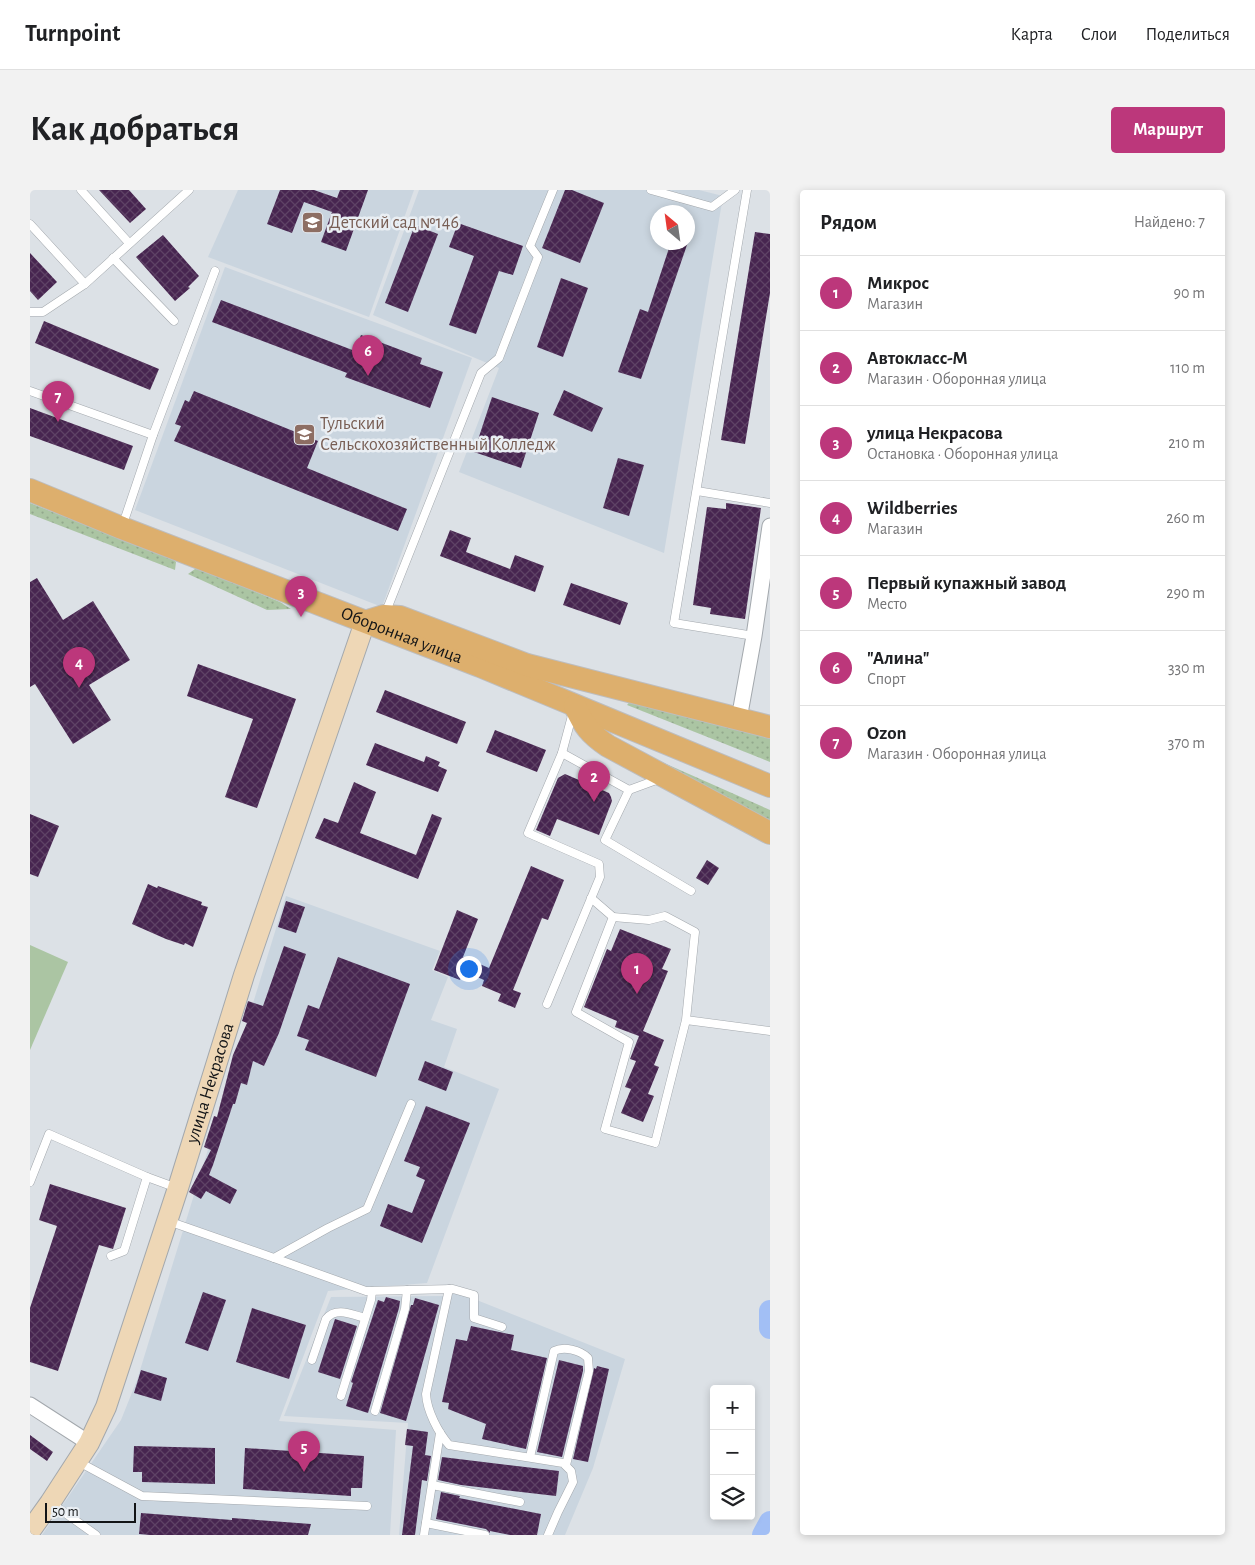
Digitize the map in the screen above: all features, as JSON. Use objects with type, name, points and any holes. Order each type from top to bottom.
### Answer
[{"type":"main road","name":"Оборонная улица","points":[[30,490],[122,528],[376,622],[770,786]]},
{"type":"main road","points":[[376,622],[400,617],[527,665],[770,727]]},
{"type":"main road","points":[[480,666],[527,665],[567,702],[593,736],[664,777],[770,832]]},
{"type":"street","points":[[738,719],[754,636],[770,526]]},
{"type":"street","name":"улица Некрасова","points":[[30,1530],[78,1461],[106,1408],[168,1221],[244,975],[376,622]]},
{"type":"street","points":[[30,1405],[89,1443]]},
{"type":"lane","points":[[81,190],[129,243]]},
{"type":"lane","points":[[30,312],[43,312],[85,284],[189,190]]},
{"type":"lane","points":[[376,622],[481,373],[499,358],[538,257],[530,246],[553,190]]},
{"type":"lane","points":[[651,190],[712,207],[736,190]]},
{"type":"lane","points":[[747,190],[674,622],[754,636]]},
{"type":"lane","points":[[30,224],[85,284]]},
{"type":"lane","points":[[113,258],[174,321]]},
{"type":"lane","points":[[122,528],[153,435],[215,270]]},
{"type":"lane","points":[[30,391],[153,435]]},
{"type":"lane","points":[[697,491],[770,503]]},
{"type":"lane","points":[[547,1004],[600,877],[599,864],[528,833],[562,753],[567,702]]},
{"type":"lane","points":[[562,753],[629,790]]},
{"type":"lane","points":[[664,777],[629,790],[605,840],[691,891]]},
{"type":"lane","points":[[591,898],[613,917],[648,920],[665,916],[695,932],[686,1020],[655,1144],[605,1129],[630,1042],[576,1012],[613,917]]},
{"type":"lane","points":[[686,1020],[770,1031]]},
{"type":"lane","points":[[274,1258],[367,1209],[412,1104]]},
{"type":"lane","points":[[30,1182],[49,1134],[147,1177],[178,1188]]},
{"type":"lane","points":[[111,1256],[124,1251],[147,1177]]},
{"type":"lane","points":[[168,1221],[366,1291],[449,1289],[474,1295],[474,1318],[502,1326]]},
{"type":"lane","points":[[449,1289],[426,1394],[427,1401],[440,1433],[449,1445],[530,1457],[566,1465],[571,1471],[573,1482],[548,1535]]},
{"type":"lane","points":[[375,1411],[406,1309],[406,1290]]},
{"type":"lane","points":[[341,1396],[371,1300],[372,1291]]},
{"type":"lane","points":[[312,1360],[329,1315],[340,1312],[365,1318]]},
{"type":"lane","points":[[530,1457],[554,1352],[561,1349],[579,1352],[588,1358],[589,1371],[566,1465]]},
{"type":"lane","points":[[424,1535],[440,1433]]},
{"type":"lane","points":[[78,1461],[142,1496],[367,1506]]},
{"type":"lane","points":[[432,1486],[520,1502]]},
{"type":"lane","points":[[50,1503],[96,1535]]},
{"type":"lane","points":[[426,1523],[485,1535]]},
{"type":"shaded area","name":"Детский сад №146","points":[[238,190],[414,190],[369,317],[208,257]]},
{"type":"shaded area","points":[[419,190],[699,190],[723,196],[664,553],[459,472],[499,368],[373,315]]},
{"type":"shaded area","name":"Тульский Сельскохозяйственный Колледж","points":[[225,267],[472,358],[382,607],[135,510]]},
{"type":"shaded area","points":[[286,896],[440,951],[432,970],[448,977],[431,1020],[457,1029],[444,1067],[499,1089],[427,1283],[328,1291],[279,1421],[396,1430],[390,1535],[42,1535],[121,1420],[137,1380]]},
{"type":"shaded area","points":[[449,1289],[625,1359],[593,1468],[565,1535],[399,1535],[408,1423],[284,1416],[331,1297],[444,1296]]},
{"type":"green space","points":[[30,503],[173,559],[176,562],[175,570],[30,514]]},
{"type":"green space","points":[[195,569],[203,570],[280,602],[291,609],[267,610],[188,574]]},
{"type":"green space","points":[[633,698],[770,739],[770,762],[627,705]]},
{"type":"green space","points":[[628,747],[770,810],[770,824]]},
{"type":"green space","points":[[30,945],[68,962],[30,1050]]},
{"type":"building","points":[[99,190],[129,190],[146,209],[130,223]]},
{"type":"building","points":[[280,190],[314,190],[337,198],[340,190],[368,190],[346,251],[321,242],[332,212],[304,202],[292,233],[267,224]]},
{"type":"building","points":[[565,190],[572,190],[604,203],[580,263],[542,248]]},
{"type":"building","points":[[458,223],[523,246],[513,275],[499,271],[476,334],[449,325],[474,256],[449,247]]},
{"type":"building","points":[[415,225],[438,234],[408,312],[385,303]]},
{"type":"building","points":[[755,232],[770,234],[770,293],[745,444],[721,440]]},
{"type":"building","points":[[163,235],[199,276],[188,287],[190,288],[175,301],[136,257]]},
{"type":"building","points":[[668,250],[685,250],[641,379],[618,372],[640,309],[648,312]]},
{"type":"building","points":[[30,253],[57,282],[38,300],[30,291]]},
{"type":"building","points":[[561,278],[588,288],[563,357],[537,347]]},
{"type":"building","points":[[221,300],[355,351],[361,335],[422,358],[420,364],[443,372],[430,408],[345,377],[347,373],[212,322]]},
{"type":"building","points":[[44,321],[159,369],[150,390],[35,343]]},
{"type":"building","points":[[564,390],[603,408],[592,432],[553,415]]},
{"type":"building","points":[[194,391],[318,441],[307,468],[407,509],[398,531],[174,441],[181,426],[175,424],[185,400],[189,402]]},
{"type":"building","points":[[492,397],[539,413],[521,468],[474,452]]},
{"type":"building","points":[[30,408],[133,446],[124,470],[30,436]]},
{"type":"building","points":[[618,458],[644,465],[629,516],[603,508]]},
{"type":"building","points":[[726,503],[761,508],[745,619],[710,614],[711,608],[693,605],[707,507],[726,509]]},
{"type":"building","points":[[450,530],[471,538],[466,552],[510,569],[515,555],[544,566],[535,592],[440,556]]},
{"type":"building","points":[[37,578],[63,620],[93,601],[130,660],[89,685],[111,720],[73,744],[35,684],[30,687],[30,582]]},
{"type":"building","points":[[571,583],[628,603],[620,625],[563,605]]},
{"type":"building","points":[[198,664],[296,699],[257,808],[225,797],[253,719],[187,696]]},
{"type":"building","points":[[385,690],[466,722],[457,744],[376,712]]},
{"type":"building","points":[[495,730],[546,750],[537,772],[486,752]]},
{"type":"building","points":[[375,743],[424,762],[426,756],[440,762],[438,766],[447,770],[438,792],[366,765]]},
{"type":"building","points":[[565,774],[609,793],[612,801],[599,835],[557,819],[550,836],[536,830],[558,778]]},
{"type":"building","points":[[354,782],[376,792],[360,833],[416,855],[432,814],[442,818],[418,879],[315,838],[324,818],[338,823]]},
{"type":"building","points":[[30,814],[59,826],[38,877],[30,874]]},
{"type":"building","points":[[707,860],[719,868],[708,885],[696,878]]},
{"type":"building","points":[[531,866],[564,880],[548,920],[542,918],[513,990],[521,993],[515,1008],[498,1001],[501,994],[482,986],[484,980],[463,971],[460,980],[434,970],[457,910],[478,919],[463,957],[489,968]]},
{"type":"building","points":[[148,884],[202,902],[201,905],[208,907],[193,947],[185,943],[184,945],[166,939],[132,924]]},
{"type":"building","points":[[286,901],[305,907],[296,933],[278,927]]},
{"type":"building","points":[[620,929],[671,949],[662,969],[668,971],[643,1031],[664,1040],[654,1065],[659,1067],[648,1094],[654,1096],[643,1122],[621,1113],[631,1089],[625,1087],[636,1061],[630,1059],[639,1036],[615,1027],[617,1021],[584,1007],[607,949],[611,951]]},
{"type":"building","points":[[284,946],[306,954],[279,1033],[264,1066],[253,1061],[247,1085],[241,1083],[209,1175],[237,1190],[230,1204],[206,1191],[201,1199],[189,1192],[211,1150],[204,1147],[214,1116],[217,1117],[233,1055],[247,1023],[242,1021],[248,1001],[263,1006]]},
{"type":"building","points":[[338,957],[410,984],[376,1077],[305,1050],[309,1040],[297,1036],[308,1005],[319,1009]]},
{"type":"building","points":[[425,1061],[453,1072],[446,1091],[418,1080]]},
{"type":"building","points":[[426,1106],[470,1123],[422,1243],[380,1226],[388,1204],[412,1213],[425,1180],[416,1176],[420,1167],[404,1161]]},
{"type":"building","points":[[50,1184],[126,1208],[113,1249],[99,1245],[58,1371],[30,1362],[30,1308],[57,1226],[39,1220]]},
{"type":"building","points":[[203,1292],[226,1300],[208,1351],[185,1343]]},
{"type":"building","points":[[386,1297],[400,1301],[399,1308],[368,1413],[346,1406],[353,1383],[351,1382],[378,1300],[384,1302]]},
{"type":"building","points":[[415,1298],[439,1305],[406,1421],[380,1413],[411,1305],[413,1305]]},
{"type":"building","points":[[252,1308],[306,1325],[289,1379],[236,1362]]},
{"type":"building","points":[[335,1319],[357,1326],[340,1379],[318,1372]]},
{"type":"building","points":[[471,1326],[514,1335],[511,1350],[547,1358],[526,1449],[482,1439],[486,1424],[448,1409],[449,1403],[442,1402],[456,1339],[467,1341]]},
{"type":"building","points":[[559,1360],[583,1366],[562,1457],[537,1452]]},
{"type":"building","points":[[597,1366],[609,1369],[588,1462],[573,1459],[594,1368],[596,1369]]},
{"type":"building","points":[[141,1370],[167,1378],[161,1401],[134,1393]]},
{"type":"building","points":[[407,1429],[428,1432],[425,1455],[431,1456],[427,1481],[422,1480],[415,1535],[402,1535],[413,1446],[405,1445]]},
{"type":"building","points":[[30,1435],[53,1452],[47,1461],[30,1449]]},
{"type":"building","points":[[134,1446],[215,1448],[215,1484],[142,1482],[142,1472],[133,1472]]},
{"type":"building","points":[[245,1448],[364,1456],[362,1488],[351,1488],[351,1496],[243,1489]]},
{"type":"building","points":[[442,1457],[559,1471],[556,1496],[461,1485],[438,1480]]},
{"type":"building","points":[[441,1492],[460,1496],[459,1498],[541,1514],[537,1535],[510,1535],[490,1531],[490,1533],[486,1529],[436,1519]]},
{"type":"building","points":[[141,1513],[311,1524],[308,1535],[150,1535],[139,1534]]},
{"type":"waterway","points":[[770,1311],[770,1328]]},
{"type":"waterway","points":[[763,1535],[770,1522]]},
{"type":"place","name":"Детский сад №146","points":[[313,223]]},
{"type":"place","name":"\"Алина\"","points":[[368,376]]},
{"type":"place","name":"Ozon","points":[[58,422]]},
{"type":"place","name":"Тульский Сельскохозяйственный Колледж","points":[[304,434]]},
{"type":"place","name":"улица Некрасова","points":[[301,617]]},
{"type":"place","name":"Wildberries","points":[[79,688]]},
{"type":"place","name":"Автокласс-М","points":[[594,802]]},
{"type":"place","name":"Микрос","points":[[637,994]]},
{"type":"place","name":"Первый купажный завод","points":[[304,1472]]}]
